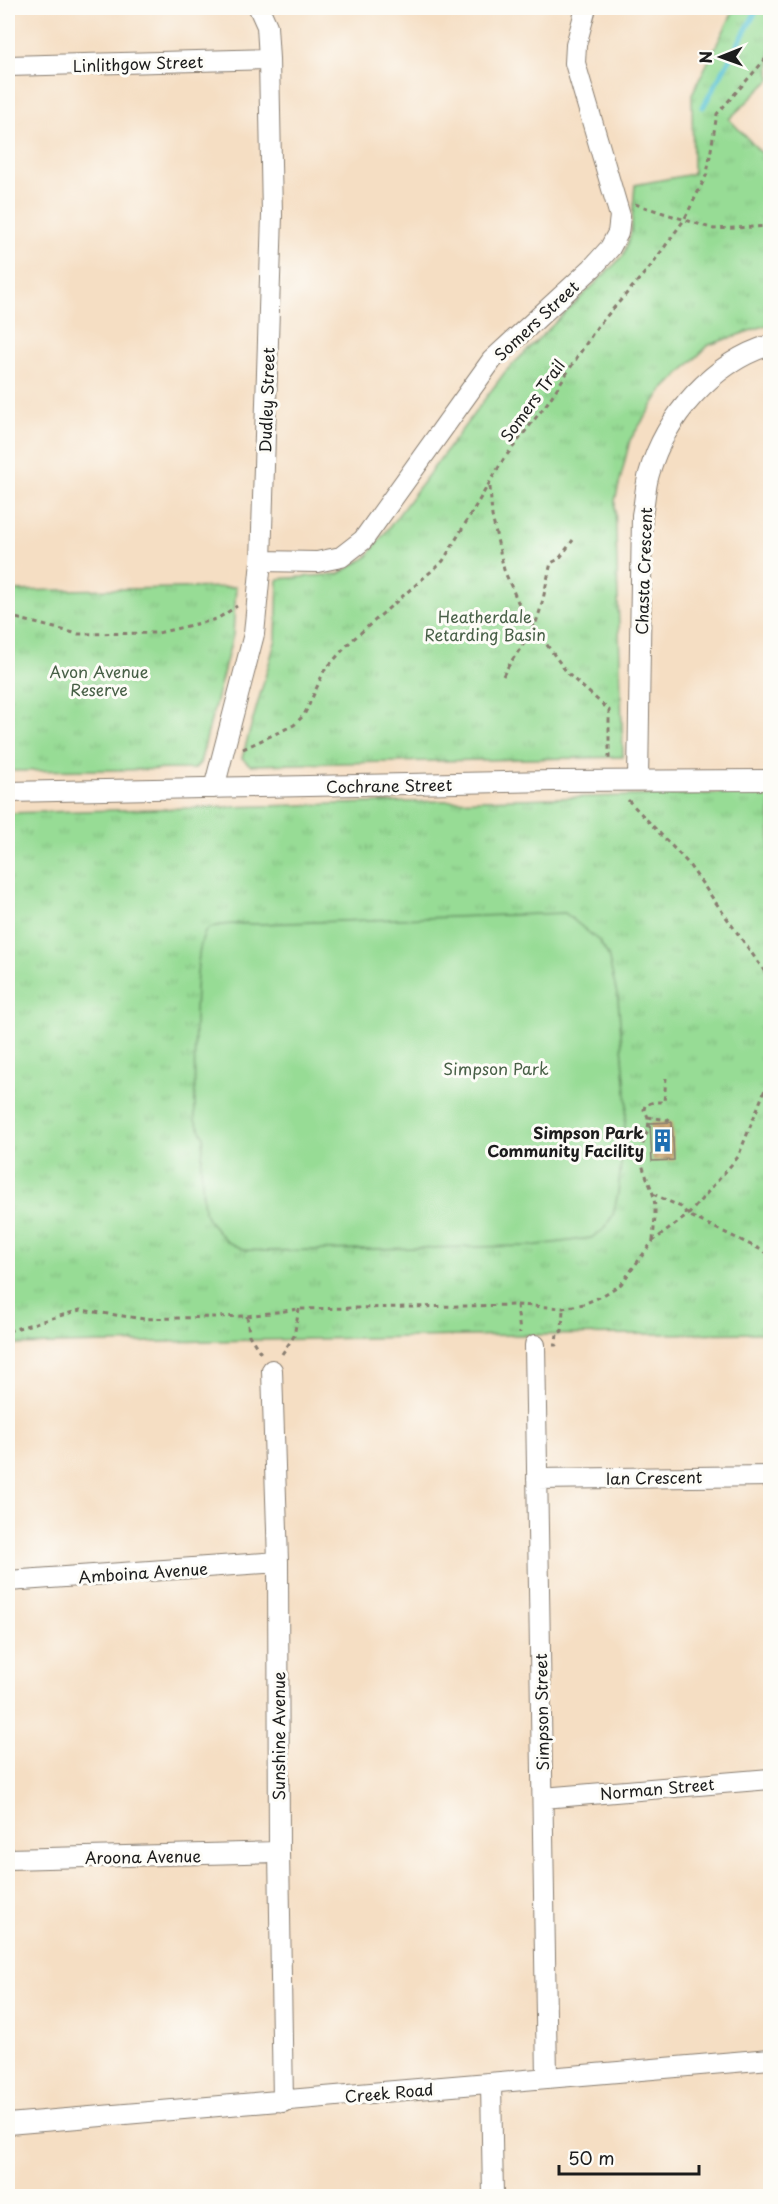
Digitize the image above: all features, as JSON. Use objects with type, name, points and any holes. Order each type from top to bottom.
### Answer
[{"type":"street","name":"Dudley Street","points":[[214,788],[255,634],[261,561],[272,215],[267,26],[259,8]]},
{"type":"street","name":"Somers Street","points":[[261,561],[317,562],[341,557],[363,540],[492,360],[592,268],[610,248],[618,233],[620,216],[575,63],[576,45],[585,8]]},
{"type":"street","name":"Linlithgow Street","points":[[8,66],[269,59]]},
{"type":"street","name":"Chasta Crescent","points":[[638,780],[642,515],[649,474],[665,434],[692,397],[725,368],[771,345]]},
{"type":"street","name":"Cochrane Street","points":[[8,792],[638,780],[771,780]]},
{"type":"street","name":"Simpson Street","points":[[535,1346],[547,2078]]},
{"type":"street","name":"Sunshine Avenue","points":[[272,1370],[278,1562],[283,2102]]},
{"type":"street","name":"Ian Crescent","points":[[537,1479],[771,1476]]},
{"type":"street","name":"Amboina Avenue","points":[[8,1581],[278,1562]]},
{"type":"street","name":"Norman Street","points":[[543,1798],[771,1779]]},
{"type":"street","name":"Aroona Avenue","points":[[8,1859],[279,1852]]},
{"type":"street","name":"Creek Road","points":[[8,2124],[771,2059]]},
{"type":"street","points":[[491,2083],[493,2196]]},
{"type":"path","name":"Somers Trail","points":[[222,759],[294,726],[304,715],[324,671],[350,642],[443,561],[504,460],[548,402],[597,327],[650,267],[684,220],[707,174],[717,114],[771,54]]},
{"type":"path","points":[[616,199],[714,229],[771,226]]},
{"type":"path","points":[[489,485],[492,516],[504,570],[521,609],[568,675],[609,710],[609,781],[687,862],[771,979]]},
{"type":"path","points":[[503,676],[510,661],[534,626],[551,563],[559,559],[573,540]]},
{"type":"path","points":[[8,616],[78,634],[158,633],[217,619],[258,592]]},
{"type":"path","points":[[8,1332],[80,1310],[144,1319],[247,1316],[299,1308],[517,1305],[563,1308],[584,1304],[603,1296],[621,1284],[653,1241],[688,1215],[738,1157],[771,1077]]},
{"type":"path","points":[[653,1241],[655,1220],[652,1193],[641,1161],[642,1144],[647,1138],[648,1117],[644,1110],[645,1106],[654,1102],[664,1102],[666,1078]]},
{"type":"path","points":[[648,1117],[668,1119],[671,1116]]},
{"type":"path","points":[[652,1193],[681,1207],[688,1215],[771,1254]]},
{"type":"path","points":[[247,1316],[249,1335],[272,1370],[294,1336],[299,1308]]},
{"type":"green space","name":"Heatherdale Retarding Basin","points":[[735,8],[770,8],[770,80],[729,119],[770,162],[770,324],[709,345],[661,392],[630,440],[615,501],[623,757],[250,765],[242,758],[276,639],[278,579],[339,574],[367,557],[505,372],[623,256],[631,233],[635,185],[693,174],[692,94]]},
{"type":"green space","name":"Avon Avenue Reserve","points":[[236,587],[233,635],[200,763],[194,769],[8,771],[8,591]]},
{"type":"green space","name":"Simpson Park","points":[[770,792],[770,1333],[515,1335],[8,1345],[8,813]]},
{"type":"green space","points":[[565,913],[599,941],[608,955],[618,999],[627,1104],[618,1193],[613,1215],[603,1230],[591,1238],[531,1246],[267,1251],[246,1250],[227,1242],[204,1211],[201,1167],[204,1136],[195,1120],[196,990],[201,943],[206,931],[216,926],[231,924]]},
{"type":"building","name":"Simpson Park Community Facility","points":[[672,1122],[674,1160],[652,1161],[650,1123]]},
{"type":"waterway","points":[[703,107],[758,8]]},
{"type":"place","name":"Simpson Park Community Facility","points":[[662,1141]]}]
